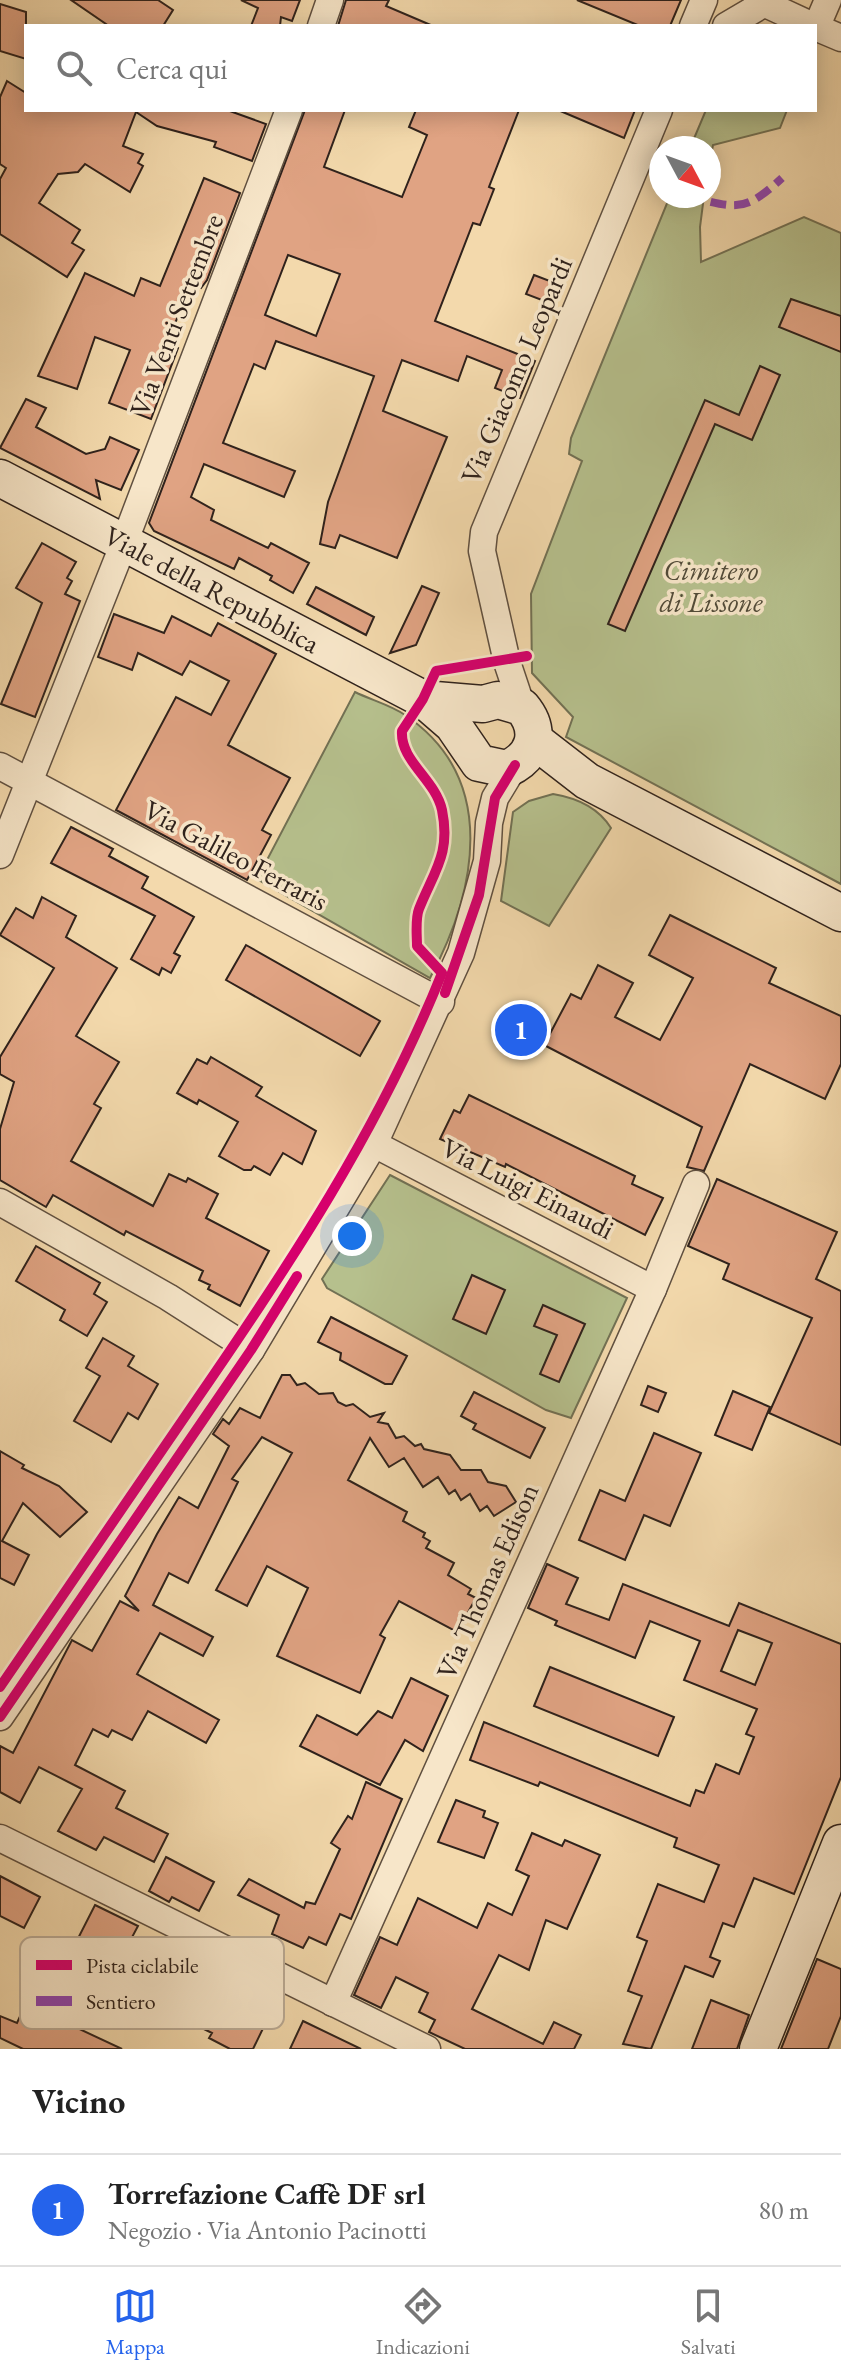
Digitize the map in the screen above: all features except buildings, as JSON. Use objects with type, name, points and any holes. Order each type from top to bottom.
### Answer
[{"type":"street","points":[[322,24],[330,0]]},
{"type":"street","points":[[694,24],[704,0]]},
{"type":"street","points":[[816,24],[828,0]]},
{"type":"street","points":[[729,24],[761,2],[809,24]]},
{"type":"street","points":[[817,28],[841,38]]},
{"type":"street","name":"Via Venti Settembre","points":[[0,855],[124,543],[288,112]]},
{"type":"street","name":"Via Giacomo Leopardi","points":[[524,738],[482,551],[484,532],[658,112]]},
{"type":"street","name":"Viale della Repubblica","points":[[0,478],[423,699],[439,710],[468,748],[495,769],[524,738]]},
{"type":"street","points":[[489,823],[468,748],[469,718],[485,703],[507,662]]},
{"type":"street","name":"Viale della Repubblica","points":[[423,699],[485,703],[510,701],[524,738],[587,781],[841,913]]},
{"type":"street","points":[[0,1717],[251,1350],[374,1144],[441,1002],[475,914],[487,861],[489,823],[495,798],[524,738]]},
{"type":"street","name":"Via Galileo Ferraris","points":[[0,766],[441,1002]]},
{"type":"street","name":"Via Luigi Einaudi","points":[[374,1144],[653,1289]]},
{"type":"street","name":"Via Thomas Edison","points":[[333,2003],[653,1289],[696,1184]]},
{"type":"street","points":[[0,1202],[168,1297],[251,1350]]},
{"type":"street","points":[[0,1838],[200,1937]]},
{"type":"street","points":[[758,2049],[841,1843]]},
{"type":"street","points":[[284,1979],[427,2049]]},
{"type":"green space","points":[[705,112],[786,112],[780,128],[721,143],[721,136],[695,136]]},
{"type":"green space","name":"Cimitero di Lissone","points":[[665,208],[702,208],[701,262],[804,217],[841,233],[841,884],[566,737],[573,717],[532,673],[531,594],[582,461],[569,454],[571,438]]},
{"type":"green space","points":[[355,692],[399,711],[435,741],[455,771],[467,804],[470,838],[467,874],[459,910],[430,978],[257,879]]},
{"type":"green space","points":[[553,794],[586,805],[600,814],[611,828],[549,926],[501,901],[513,812],[529,801]]},
{"type":"green space","points":[[390,1175],[627,1298],[571,1418],[546,1410],[327,1288],[322,1279]]},
{"type":"marked path","points":[[721,204],[748,203],[782,178]]},
{"type":"cycle path","points":[[0,1687],[298,1247],[390,1086],[442,973],[417,946],[416,927],[419,909],[443,851],[442,810],[433,789],[406,752],[402,731],[423,699],[436,671],[527,656]]},
{"type":"cycle path","points":[[445,993],[479,895],[495,798],[515,765]]},
{"type":"cycle path","points":[[0,1717],[251,1350],[297,1276]]},
{"type":"place","name":"Torrefazione Caffè DF srl","points":[[521,1030]]}]
